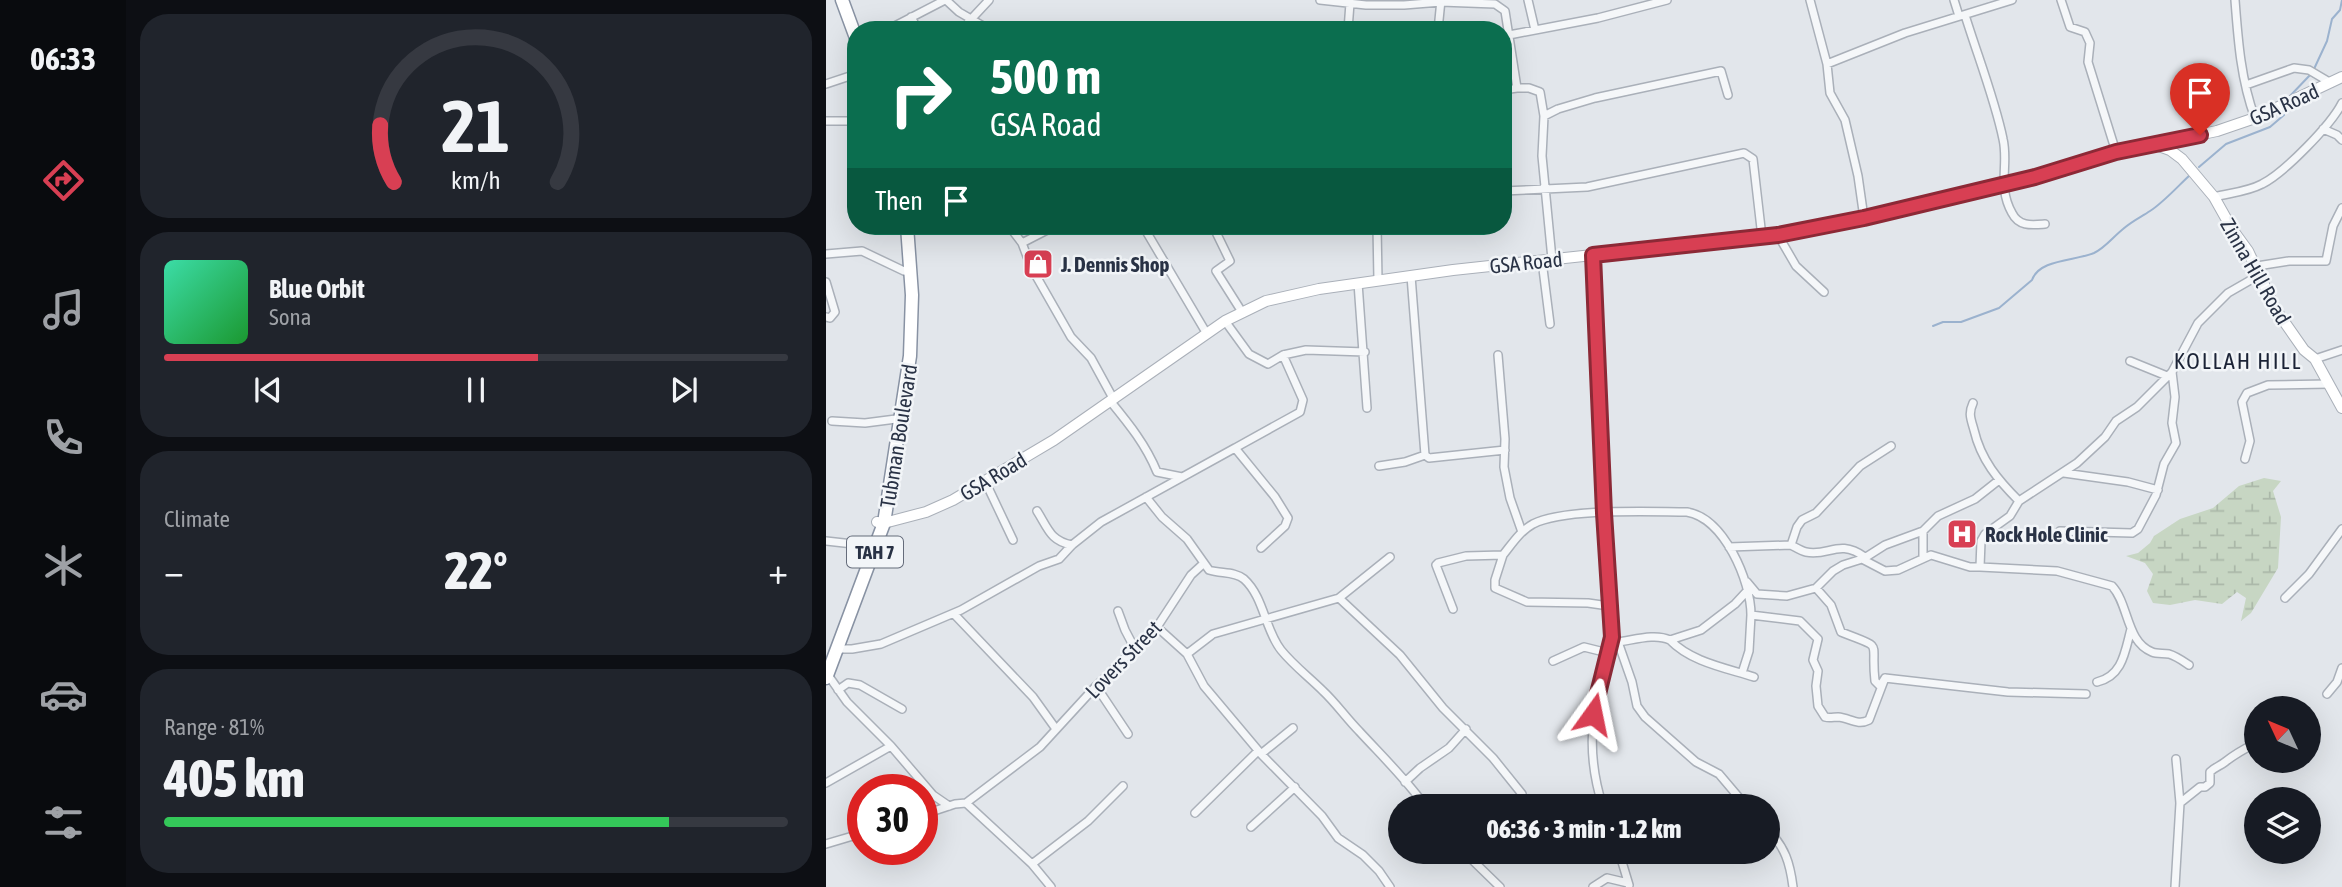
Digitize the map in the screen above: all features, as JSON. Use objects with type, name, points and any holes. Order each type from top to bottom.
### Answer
[{"type":"highway","points":[[842,0],[850,21]]},
{"type":"highway","points":[[850,0],[857,21]]},
{"type":"highway","name":"Tubman Boulevard","points":[[827,672],[881,523],[896,419],[904,334],[901,235]]},
{"type":"highway","name":"Tubman Boulevard","points":[[827,672],[838,649],[881,523],[910,356],[912,295],[908,235]]},
{"type":"street","points":[[904,21],[946,0],[971,20],[989,0]]},
{"type":"street","points":[[1320,0],[1404,5],[1441,1],[1495,4],[1505,11],[1507,21]]},
{"type":"street","points":[[1528,0],[1535,30]]},
{"type":"street","points":[[1512,34],[1598,18],[1643,3],[1667,0]]},
{"type":"street","points":[[1810,0],[1827,64],[1830,93],[1845,120],[1858,176],[1864,218]]},
{"type":"street","points":[[1954,0],[1962,16],[2004,141],[2002,184],[2011,213],[2018,221],[2028,225],[2045,224]]},
{"type":"street","points":[[1827,64],[1905,33],[2012,0]]},
{"type":"street","points":[[2060,0],[2070,27],[2085,32],[2089,40],[2087,61],[2116,152]]},
{"type":"street","points":[[2235,0],[2241,66],[2246,94],[2255,118]]},
{"type":"street","points":[[1439,21],[1441,1]]},
{"type":"street","points":[[1349,21],[1350,3]]},
{"type":"street","points":[[911,17],[913,21]]},
{"type":"street","points":[[1512,62],[1517,88]]},
{"type":"street","points":[[2246,85],[2283,70],[2301,68],[2339,80]]},
{"type":"street","points":[[1544,117],[1558,109],[1595,97],[1721,71],[1728,95]]},
{"type":"street","points":[[826,85],[847,77]]},
{"type":"street","name":"GSA Road","points":[[881,523],[926,512],[953,500],[1054,440],[1225,321],[1288,295],[1411,276],[1778,235],[1864,218],[2116,152],[2217,131],[2255,118],[2339,80]]},
{"type":"street","points":[[1512,89],[1535,89],[1540,93],[1544,117],[1542,156],[1550,324]]},
{"type":"street","points":[[2214,197],[2260,185],[2273,177],[2323,129],[2342,103]]},
{"type":"street","points":[[826,121],[847,121]]},
{"type":"street","points":[[2323,129],[2342,140]]},
{"type":"street","name":"Zinna Hill Road","points":[[2158,145],[2182,159],[2214,197],[2259,270],[2276,310],[2304,350],[2315,359],[2342,408]]},
{"type":"street","points":[[1512,191],[1587,187],[1744,153],[1753,159],[1762,237]]},
{"type":"street","points":[[1980,568],[1982,537],[2010,516],[2019,501],[2063,472],[2105,437],[2116,421],[2137,407],[2170,374],[2198,323],[2228,293],[2259,270],[2288,261],[2326,261],[2333,226],[2342,208]]},
{"type":"street","points":[[1016,235],[1071,337],[1091,358],[1113,401],[1150,455],[1161,490]]},
{"type":"street","points":[[1022,243],[1038,235]]},
{"type":"street","points":[[1148,235],[1207,334]]},
{"type":"street","points":[[1217,235],[1230,261],[1216,271],[1242,312]]},
{"type":"street","points":[[1377,235],[1378,281]]},
{"type":"street","points":[[1778,235],[1796,266],[1824,292]]},
{"type":"street","points":[[826,254],[862,251],[904,271]]},
{"type":"street","points":[[1593,255],[1609,606],[1615,640],[1632,682],[1637,706],[1696,762],[1719,774],[1736,794]]},
{"type":"street","points":[[1411,276],[1421,432],[1425,455]]},
{"type":"street","points":[[826,282],[835,312],[830,318],[826,317]]},
{"type":"street","points":[[1358,283],[1367,408]]},
{"type":"street","points":[[1225,321],[1249,354],[1268,364],[1283,355],[1318,349],[1364,352]]},
{"type":"street","points":[[2315,359],[2342,350]]},
{"type":"street","points":[[838,649],[881,644],[954,614],[1039,566],[1059,559],[1101,522],[1300,412],[1303,400],[1283,355]]},
{"type":"street","points":[[1497,355],[1504,462],[1510,498],[1522,532]]},
{"type":"street","points":[[2130,361],[2170,374]]},
{"type":"street","points":[[2060,531],[2135,532],[2158,490],[2164,464],[2176,443],[2172,423],[2175,397],[2170,374]]},
{"type":"street","points":[[2245,459],[2250,441],[2242,402],[2247,393],[2268,385],[2329,384]]},
{"type":"street","points":[[1972,403],[1969,414],[1975,438],[1989,469],[2019,501]]},
{"type":"street","points":[[832,421],[864,424],[896,419]]},
{"type":"street","points":[[1791,545],[1802,520],[1816,513],[1860,466],[1891,446]]},
{"type":"street","points":[[1235,448],[1288,518],[1285,526],[1261,548]]},
{"type":"street","points":[[1425,455],[1429,458],[1505,450]]},
{"type":"street","points":[[1379,466],[1405,463],[1425,455]]},
{"type":"street","points":[[1157,472],[1183,477]]},
{"type":"street","points":[[2063,472],[2129,482],[2158,490]]},
{"type":"street","points":[[1609,606],[1527,601],[1495,589],[1503,555],[1522,532],[1543,520],[1604,513],[1695,513],[1718,530],[1757,594],[1787,596],[1816,588],[1843,565],[1923,531],[1938,516],[1975,499],[1999,480]]},
{"type":"street","points":[[985,481],[1013,540]]},
{"type":"street","points":[[1146,498],[1162,517],[1187,539],[1209,570],[1228,572],[1241,577],[1253,590],[1271,635],[1281,650],[1343,711],[1415,794]]},
{"type":"street","points":[[1037,511],[1058,542],[1072,545]]},
{"type":"street","points":[[2285,598],[2309,574],[2342,529]]},
{"type":"street","points":[[1923,531],[1923,558]]},
{"type":"street","points":[[826,541],[871,546]]},
{"type":"street","points":[[1729,547],[1791,545],[1805,552],[1845,548],[1857,551],[1863,558],[1885,571],[1898,570],[1931,555],[1980,568],[2049,570],[2112,586],[2123,602],[2131,629],[2141,643],[2151,652],[2168,654],[2189,665]]},
{"type":"street","points":[[1452,609],[1436,565],[1466,556],[1503,555]]},
{"type":"street","points":[[1187,654],[1213,634],[1339,598],[1390,557]]},
{"type":"street","name":"Lovers Street","points":[[967,803],[1023,762],[1157,627],[1191,575],[1203,564]]},
{"type":"street","points":[[1742,673],[1749,651],[1751,615],[1745,578]]},
{"type":"street","points":[[1816,588],[1831,605],[1841,632],[1868,641],[1874,646],[1875,681],[1880,686],[1885,678]]},
{"type":"street","points":[[1670,640],[1701,630],[1735,604],[1748,590]]},
{"type":"street","points":[[1339,598],[1400,655],[1443,708],[1493,758],[1522,794]]},
{"type":"street","points":[[1118,611],[1135,649]]},
{"type":"street","points":[[954,614],[1033,697],[1056,729]]},
{"type":"street","points":[[1751,615],[1800,621],[1818,639],[1812,660],[1818,671],[1818,706],[1825,717],[1866,722],[1885,678]]},
{"type":"street","points":[[1157,627],[1187,654],[1204,686],[1259,753],[1295,787],[1339,838],[1363,855],[1379,871],[1390,887]]},
{"type":"street","points":[[2097,682],[2107,679],[2121,666],[2131,629]]},
{"type":"street","points":[[1615,640],[1666,637],[1680,650],[1703,661],[1754,677]]},
{"type":"street","points":[[1600,794],[1591,738],[1600,682],[1608,653],[1615,640]]},
{"type":"street","points":[[1553,661],[1584,647],[1608,653]]},
{"type":"street","points":[[2327,694],[2337,682],[2342,668]]},
{"type":"street","points":[[827,672],[847,702],[891,746],[933,795],[949,806]]},
{"type":"street","points":[[1885,678],[2008,692],[2086,694]]},
{"type":"street","points":[[838,690],[848,683],[853,683],[902,709]]},
{"type":"street","points":[[1096,686],[1128,734]]},
{"type":"street","points":[[1195,813],[1259,753],[1293,728]]},
{"type":"street","points":[[1405,782],[1449,748],[1466,729]]},
{"type":"street","points":[[826,782],[891,746]]},
{"type":"street","points":[[2180,803],[2200,787],[2210,783],[2210,772],[2215,766],[2244,749]]},
{"type":"street","points":[[2175,887],[2180,803],[2176,759]]},
{"type":"street","points":[[1032,864],[1088,821],[1123,786]]},
{"type":"street","points":[[1251,827],[1295,787]]},
{"type":"street","points":[[938,809],[967,803],[1032,864],[1051,887]]},
{"type":"street","points":[[826,844],[847,838]]},
{"type":"street","points":[[1780,844],[1787,856],[1793,887]]},
{"type":"street","points":[[1476,864],[1500,887]]},
{"type":"street","points":[[1623,864],[1629,885]]},
{"type":"street","points":[[1593,887],[1607,878],[1629,885]]},
{"type":"green space","points":[[2264,478],[2281,481],[2273,491],[2281,517],[2278,568],[2251,613],[2241,621],[2246,598],[2237,592],[2222,604],[2195,600],[2170,605],[2153,603],[2147,591],[2153,574],[2145,563],[2126,556],[2138,553],[2154,536],[2180,519],[2213,508],[2239,486]]},
{"type":"waterway","points":[[2314,69],[2327,41],[2332,19],[2340,10],[2342,0]]},
{"type":"waterway","points":[[2289,97],[2311,74]]},
{"type":"waterway","points":[[2199,167],[2226,144],[2270,127],[2284,115]]},
{"type":"waterway","points":[[1933,326],[1943,322],[1961,322],[1999,308],[2042,268],[2098,251],[2126,226],[2160,203],[2191,174]]},
{"type":"place","name":"J. Dennis Shop","points":[[1038,264]]},
{"type":"place","name":"Rock Hole Clinic","points":[[1962,534]]},
{"type":"district","name":"KOLLAH HILL","points":[[2238,361]]},
{"type":"route","points":[[1593,714],[1612,637],[1593,255],[1778,235],[1864,218],[2035,177],[2116,152],[2200,135]]}]
